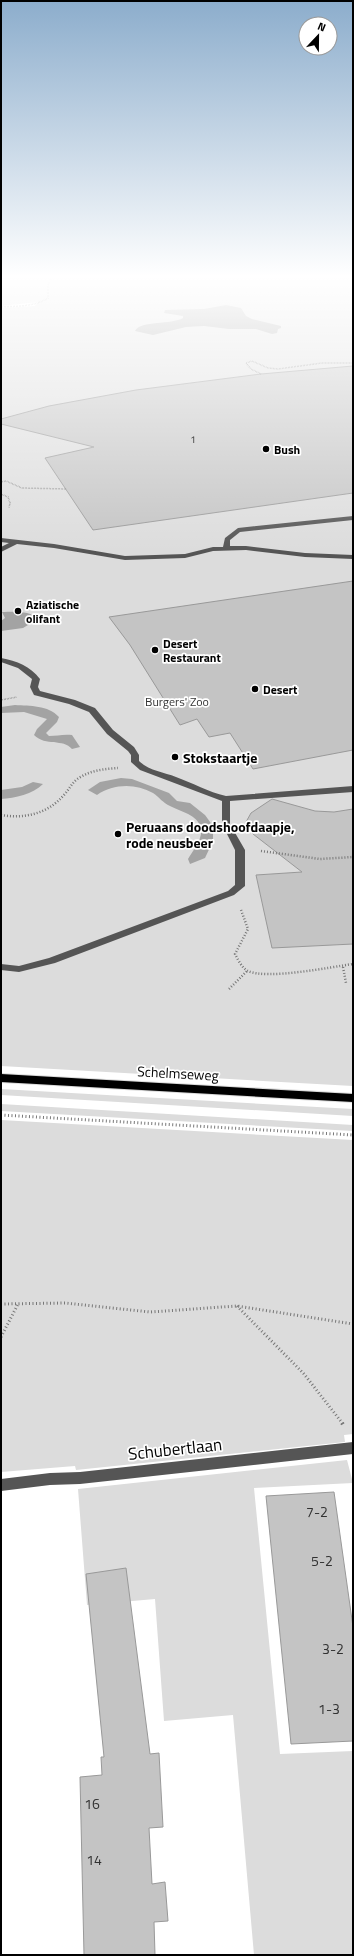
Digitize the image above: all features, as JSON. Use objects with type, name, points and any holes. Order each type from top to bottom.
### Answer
[{"type":"main road","name":"Schelmseweg","points":[[1,1078],[353,1098]]},
{"type":"street","points":[[226,548],[227,539],[238,530],[353,518]]},
{"type":"street","points":[[1,540],[14,543],[54,546],[125,558],[185,556],[226,548],[246,548],[305,555],[353,557]]},
{"type":"street","points":[[1,550],[14,543]]},
{"type":"street","points":[[1,660],[23,666],[31,673],[36,679],[34,687],[37,693],[72,702],[92,710],[110,732],[131,749],[135,755],[135,762],[138,766],[148,771],[174,779],[209,795],[226,799],[353,789]]},
{"type":"street","points":[[1,966],[19,969],[52,961],[231,893],[240,886],[240,850],[226,824],[226,799]]},
{"type":"street","name":"Schubertlaan","points":[[1,1485],[50,1479],[80,1478],[353,1448]]},
{"type":"path","points":[[250,369],[261,374]]},
{"type":"path","points":[[1,482],[6,481],[22,488],[67,489]]},
{"type":"path","points":[[1,494],[8,497],[10,503],[9,508]]},
{"type":"path","points":[[1,815],[20,817],[44,812],[62,796],[71,783],[83,775],[101,769],[138,766]]},
{"type":"path","points":[[240,850],[277,852],[320,859],[353,857]]},
{"type":"path","points":[[231,893],[243,912],[248,929],[235,954],[240,964],[248,970],[265,973],[353,964]]},
{"type":"path","points":[[343,966],[346,983]]},
{"type":"path","points":[[229,988],[248,970]]},
{"type":"path","points":[[1,1115],[353,1135]]},
{"type":"path","points":[[1,1304],[65,1303],[150,1312],[237,1306],[353,1324]]},
{"type":"path","points":[[1,1337],[18,1304]]},
{"type":"path","points":[[237,1306],[304,1374],[348,1431]]},
{"type":"green space","name":"Burgers' Zoo","points":[[1,369],[353,369],[353,1086],[1,1066]]},
{"type":"green space","points":[[1,1089],[353,1109],[353,1116],[1,1095]]},
{"type":"green space","points":[[1,1104],[353,1125],[353,1131],[1,1111]]},
{"type":"green space","points":[[1,1120],[353,1140],[353,1434],[344,1435],[345,1442],[76,1470],[75,1466],[1,1472]]},
{"type":"green space","points":[[347,1460],[353,1483],[254,1488],[280,1754],[353,1751],[353,1955],[254,1955],[233,1715],[164,1721],[155,1599],[87,1605],[78,1489]]},
{"type":"shaded area","points":[[2,612],[26,613],[35,616],[38,619],[23,628],[1,631],[1,621],[5,618]]},
{"type":"shaded area","points":[[15,705],[44,708],[55,713],[59,717],[57,722],[46,733],[49,736],[72,735],[80,747],[72,749],[64,744],[44,741],[34,735],[37,729],[47,719],[24,712],[1,713],[1,707]]},
{"type":"shaded area","points":[[121,778],[132,779],[169,793],[177,801],[190,803],[205,815],[213,826],[213,841],[205,858],[190,864],[188,859],[201,836],[201,828],[199,823],[192,816],[163,802],[153,793],[132,786],[117,787],[103,791],[97,795],[88,790],[100,782]]},
{"type":"shaded area","points":[[33,782],[43,784],[24,795],[1,799],[1,790],[22,787]]},
{"type":"building","points":[[315,369],[353,369],[353,493],[93,530],[45,458],[94,447],[1,424],[1,419],[49,406],[136,390],[261,374]]},
{"type":"building","name":"Desert","points":[[353,581],[353,750],[253,769],[230,733],[209,737],[197,719],[180,725],[130,645],[109,617]]},
{"type":"building","points":[[272,799],[315,811],[334,812],[353,809],[353,944],[272,948],[256,875],[302,872],[247,828],[246,822],[251,813]]},
{"type":"building","points":[[334,1492],[353,1627],[353,1741],[291,1744],[266,1496]]},
{"type":"building","points":[[126,1568],[150,1754],[159,1753],[163,1827],[149,1828],[152,1884],[165,1882],[168,1921],[154,1922],[155,1955],[84,1955],[80,1777],[102,1775],[101,1757],[104,1757],[86,1574]]},
{"type":"place","name":"Bush","points":[[266,449]]},
{"type":"place","name":"Aziatische olifant","points":[[18,611]]},
{"type":"place","name":"Desert Restaurant","points":[[155,650]]},
{"type":"place","name":"Desert","points":[[255,689]]},
{"type":"place","name":"Stokstaartje","points":[[175,757]]},
{"type":"place","name":"Peruaans doodshoofdaapje, rode neusbeer","points":[[118,834]]}]
